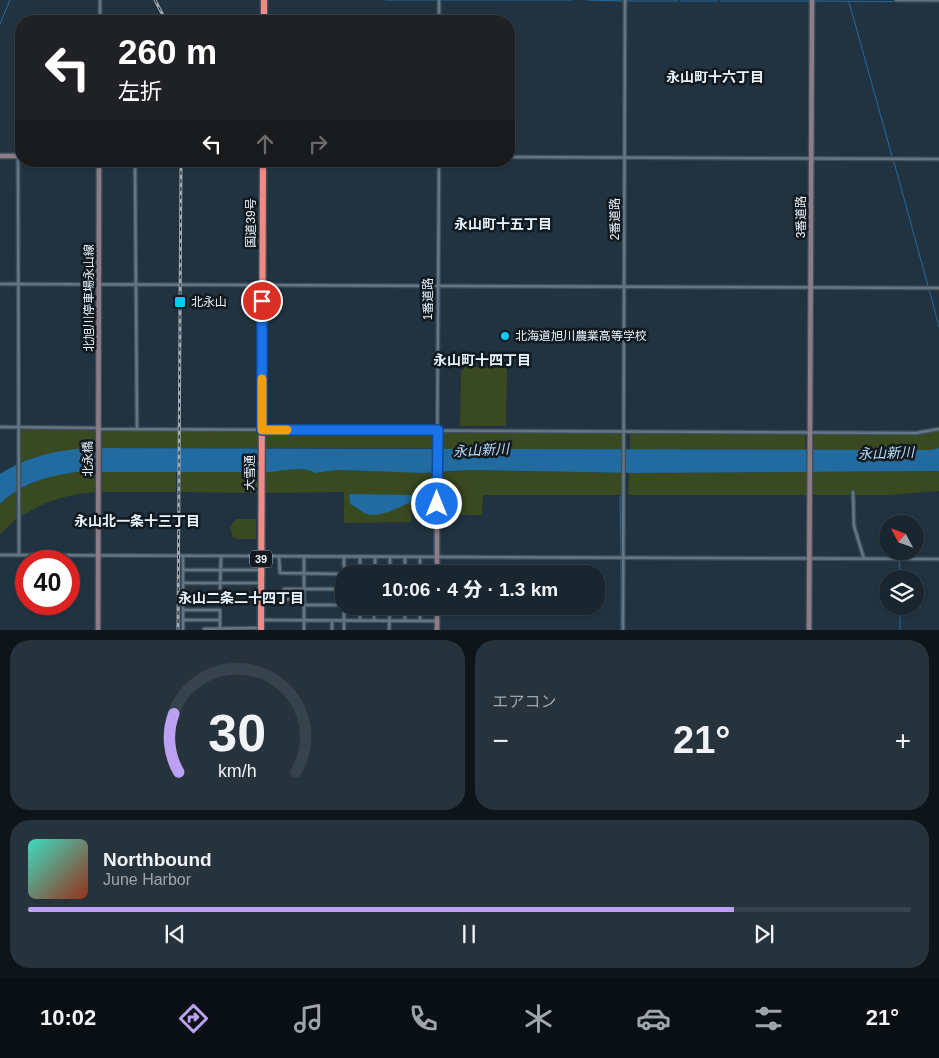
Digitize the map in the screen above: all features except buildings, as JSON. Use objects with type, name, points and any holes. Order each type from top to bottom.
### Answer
[{"type":"highway","points":[[264,0],[264,15]]},
{"type":"highway","name":"国道39号","points":[[262,285],[263,167]]},
{"type":"highway","name":"大雪通","points":[[259,629],[261,620],[262,557],[262,285]]},
{"type":"street","points":[[100,0],[100,15]]},
{"type":"street","points":[[439,0],[439,15]]},
{"type":"street","name":"2番道路","points":[[623,558],[625,0]]},
{"type":"street","name":"3番道路","points":[[811,558],[809,487],[812,0]]},
{"type":"street","points":[[896,0],[939,0]]},
{"type":"street","points":[[0,156],[15,156]]},
{"type":"street","points":[[515,157],[939,159]]},
{"type":"street","points":[[19,550],[18,284],[20,167]]},
{"type":"street","name":"北旭川停車場永山線","points":[[98,431],[99,167]]},
{"type":"street","points":[[135,167],[136,428]]},
{"type":"street","name":"1番道路","points":[[437,483],[439,167]]},
{"type":"street","points":[[0,284],[939,288]]},
{"type":"street","points":[[0,428],[98,431],[136,428],[810,433],[916,433],[939,430]]},
{"type":"street","name":"北永橋","points":[[98,431],[98,556]]},
{"type":"street","points":[[437,483],[437,565]]},
{"type":"street","points":[[853,492],[854,526],[864,558]]},
{"type":"street","points":[[0,555],[15,555]]},
{"type":"street","points":[[80,556],[939,559]]},
{"type":"street","points":[[98,556],[98,630]]},
{"type":"street","points":[[183,557],[183,630]]},
{"type":"street","points":[[220,588],[221,557]]},
{"type":"street","points":[[279,557],[280,573],[335,574]]},
{"type":"street","points":[[304,557],[304,630]]},
{"type":"street","points":[[344,557],[344,565]]},
{"type":"street","points":[[360,557],[360,565]]},
{"type":"street","points":[[375,557],[375,565]]},
{"type":"street","points":[[390,557],[390,565]]},
{"type":"street","points":[[405,557],[405,565]]},
{"type":"street","points":[[420,558],[420,565]]},
{"type":"street","points":[[623,558],[623,630]]},
{"type":"street","points":[[809,630],[811,558]]},
{"type":"street","points":[[183,570],[261,570]]},
{"type":"street","points":[[183,582],[261,582]]},
{"type":"street","points":[[304,600],[284,599],[284,589],[335,589]]},
{"type":"street","points":[[304,605],[335,606]]},
{"type":"street","points":[[183,610],[220,610],[220,630]]},
{"type":"street","points":[[344,615],[344,630]]},
{"type":"street","points":[[360,615],[360,621]]},
{"type":"street","points":[[374,615],[374,621]]},
{"type":"street","points":[[389,615],[389,630]]},
{"type":"street","points":[[405,615],[405,621]]},
{"type":"street","points":[[420,615],[420,621]]},
{"type":"street","points":[[437,615],[437,630]]},
{"type":"street","points":[[183,620],[220,620]]},
{"type":"street","points":[[204,620],[204,630],[259,629]]},
{"type":"street","points":[[261,620],[437,621]]},
{"type":"street","points":[[332,621],[332,630]]},
{"type":"green space","points":[[466,367],[507,368],[506,426],[460,426],[461,371]]},
{"type":"green space","points":[[19,429],[97,430],[96,448],[34,457],[19,464]]},
{"type":"green space","points":[[939,429],[939,448],[932,450],[811,450],[811,432],[916,433]]},
{"type":"green space","points":[[261,430],[260,448],[100,448],[100,431]]},
{"type":"green space","points":[[263,430],[436,430],[435,448],[263,448]]},
{"type":"green space","points":[[439,430],[621,431],[621,449],[439,449]]},
{"type":"green space","points":[[630,431],[805,432],[805,450],[630,449]]},
{"type":"green space","points":[[293,469],[311,470],[315,473],[338,470],[435,473],[435,515],[433,515],[433,508],[412,508],[411,522],[344,523],[344,492],[263,493],[263,472]]},
{"type":"green space","points":[[469,470],[625,473],[625,495],[483,495],[482,515],[439,515],[439,473]]},
{"type":"green space","points":[[939,471],[939,491],[889,495],[810,495],[811,472]]},
{"type":"green space","points":[[96,472],[96,492],[56,499],[20,517],[20,489],[51,475]]},
{"type":"green space","points":[[100,472],[176,472],[176,492],[99,492]]},
{"type":"green space","points":[[181,472],[259,472],[260,493],[181,492]]},
{"type":"green space","points":[[807,472],[807,495],[628,495],[629,473]]},
{"type":"green space","points":[[16,491],[17,518],[0,534],[0,504]]},
{"type":"green space","points":[[236,519],[256,519],[256,539],[238,539],[233,537],[230,527]]},
{"type":"water","name":"永山新川","points":[[87,448],[931,450],[939,448],[939,471],[633,473],[469,470],[424,473],[338,470],[315,473],[300,469],[270,472],[77,472],[45,478],[17,491],[0,504],[0,474],[42,455]]},
{"type":"water","points":[[349,494],[410,495],[415,496],[415,501],[384,513],[370,515],[350,504]]},
{"type":"waterway","points":[[0,24],[10,0]]},
{"type":"waterway","points":[[386,0],[410,0]]},
{"type":"waterway","points":[[411,0],[436,0]]},
{"type":"waterway","points":[[442,0],[500,0]]},
{"type":"waterway","points":[[502,0],[572,0]]},
{"type":"waterway","points":[[587,0],[623,1]]},
{"type":"waterway","points":[[627,1],[678,1]]},
{"type":"waterway","points":[[681,1],[717,1]]},
{"type":"waterway","points":[[720,1],[809,1]]},
{"type":"waterway","points":[[814,1],[939,2]]},
{"type":"waterway","points":[[849,2],[892,156]]},
{"type":"waterway","points":[[894,162],[928,286]]},
{"type":"waterway","points":[[929,289],[939,327]]},
{"type":"waterway","points":[[620,496],[621,556]]},
{"type":"waterway","points":[[812,497],[812,630]]},
{"type":"waterway","points":[[855,497],[855,504]]},
{"type":"waterway","points":[[434,500],[434,515]]},
{"type":"waterway","points":[[855,507],[855,521]]},
{"type":"waterway","points":[[434,521],[434,556]]},
{"type":"waterway","points":[[621,560],[621,630]]},
{"type":"waterway","points":[[866,560],[899,560],[900,570]]},
{"type":"waterway","points":[[900,615],[900,630]]},
{"type":"railway","points":[[155,0],[163,15]]},
{"type":"railway","points":[[178,630],[181,167]]},
{"type":"slow traffic","points":[[262,379],[262,430],[287,430]]},
{"type":"place","name":"北永山","points":[[180,302]]},
{"type":"place","name":"北海道旭川農業高等学校","points":[[505,336]]},
{"type":"district","name":"永山町十六丁目","points":[[715,77]]},
{"type":"district","name":"永山町十五丁目","points":[[503,224]]},
{"type":"district","name":"永山町十四丁目","points":[[482,360]]},
{"type":"district","name":"永山北一条十三丁目","points":[[137,521]]},
{"type":"district","name":"永山二条二十四丁目","points":[[241,598]]},
{"type":"route","points":[[262,301],[262,430],[438,430],[437,504]]}]
